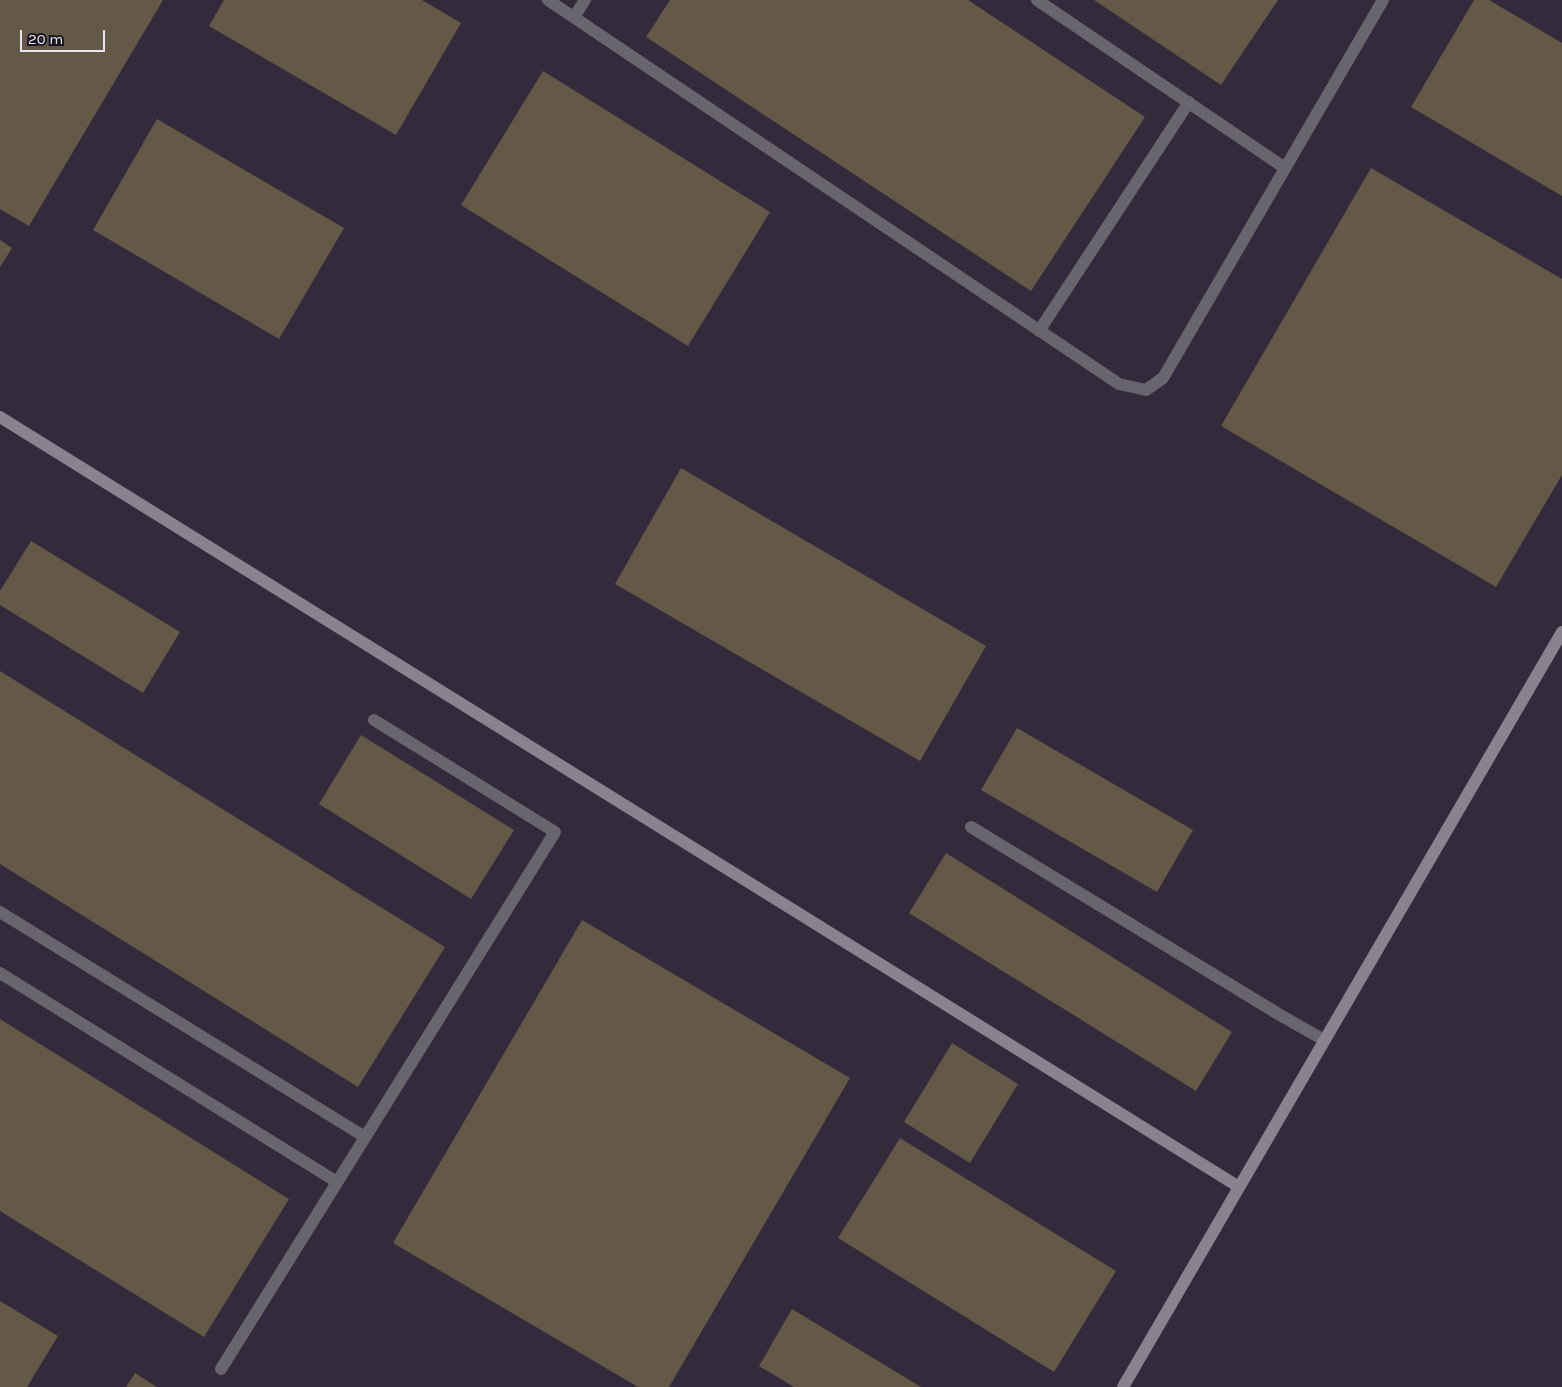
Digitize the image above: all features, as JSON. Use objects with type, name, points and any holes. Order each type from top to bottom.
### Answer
[{"type":"street","points":[[0,417],[1239,1187]]},
{"type":"street","points":[[1123,1387],[1562,632]]},
{"type":"lane","points":[[548,0],[1119,384],[1146,390],[1164,378],[1383,0]]},
{"type":"lane","points":[[574,17],[585,0]]},
{"type":"lane","points":[[1036,0],[1285,168]]},
{"type":"lane","points":[[1039,330],[1188,102]]},
{"type":"lane","points":[[221,1369],[555,832],[374,720]]},
{"type":"lane","points":[[971,827],[1324,1040]]},
{"type":"lane","points":[[0,912],[365,1137]]},
{"type":"lane","points":[[0,973],[337,1182]]},
{"type":"building","points":[[0,0],[163,0],[29,226],[0,209]]},
{"type":"building","points":[[224,0],[422,0],[461,23],[396,135],[209,26]]},
{"type":"building","points":[[670,0],[968,0],[1145,117],[1031,291],[646,37]]},
{"type":"building","points":[[1094,0],[1278,0],[1221,85]]},
{"type":"building","points":[[1474,0],[1489,0],[1562,43],[1562,196],[1411,107]]},
{"type":"building","points":[[543,71],[770,212],[688,346],[461,205]]},
{"type":"building","points":[[157,119],[344,228],[279,339],[93,230]]},
{"type":"building","points":[[1371,168],[1562,279],[1562,475],[1496,587],[1221,426]]},
{"type":"building","points":[[0,240],[12,248],[0,267]]},
{"type":"building","points":[[681,468],[986,646],[920,761],[615,584]]},
{"type":"building","points":[[31,541],[180,632],[143,693],[0,605],[0,591]]},
{"type":"building","points":[[0,671],[445,947],[358,1087],[0,864]]},
{"type":"building","points":[[1017,728],[1193,830],[1157,892],[981,790]]},
{"type":"building","points":[[361,735],[514,830],[471,899],[319,804]]},
{"type":"building","points":[[946,853],[1232,1032],[1196,1091],[909,913]]},
{"type":"building","points":[[582,920],[850,1078],[669,1387],[638,1387],[393,1243]]},
{"type":"building","points":[[0,1019],[289,1199],[204,1337],[0,1211]]},
{"type":"building","points":[[952,1043],[1018,1084],[970,1163],[904,1122]]},
{"type":"building","points":[[900,1138],[1116,1271],[1054,1372],[838,1238]]},
{"type":"building","points":[[0,1301],[58,1336],[27,1387],[0,1387]]},
{"type":"building","points":[[792,1309],[921,1387],[794,1387],[759,1366]]},
{"type":"building","points":[[135,1373],[157,1387],[126,1387]]}]
